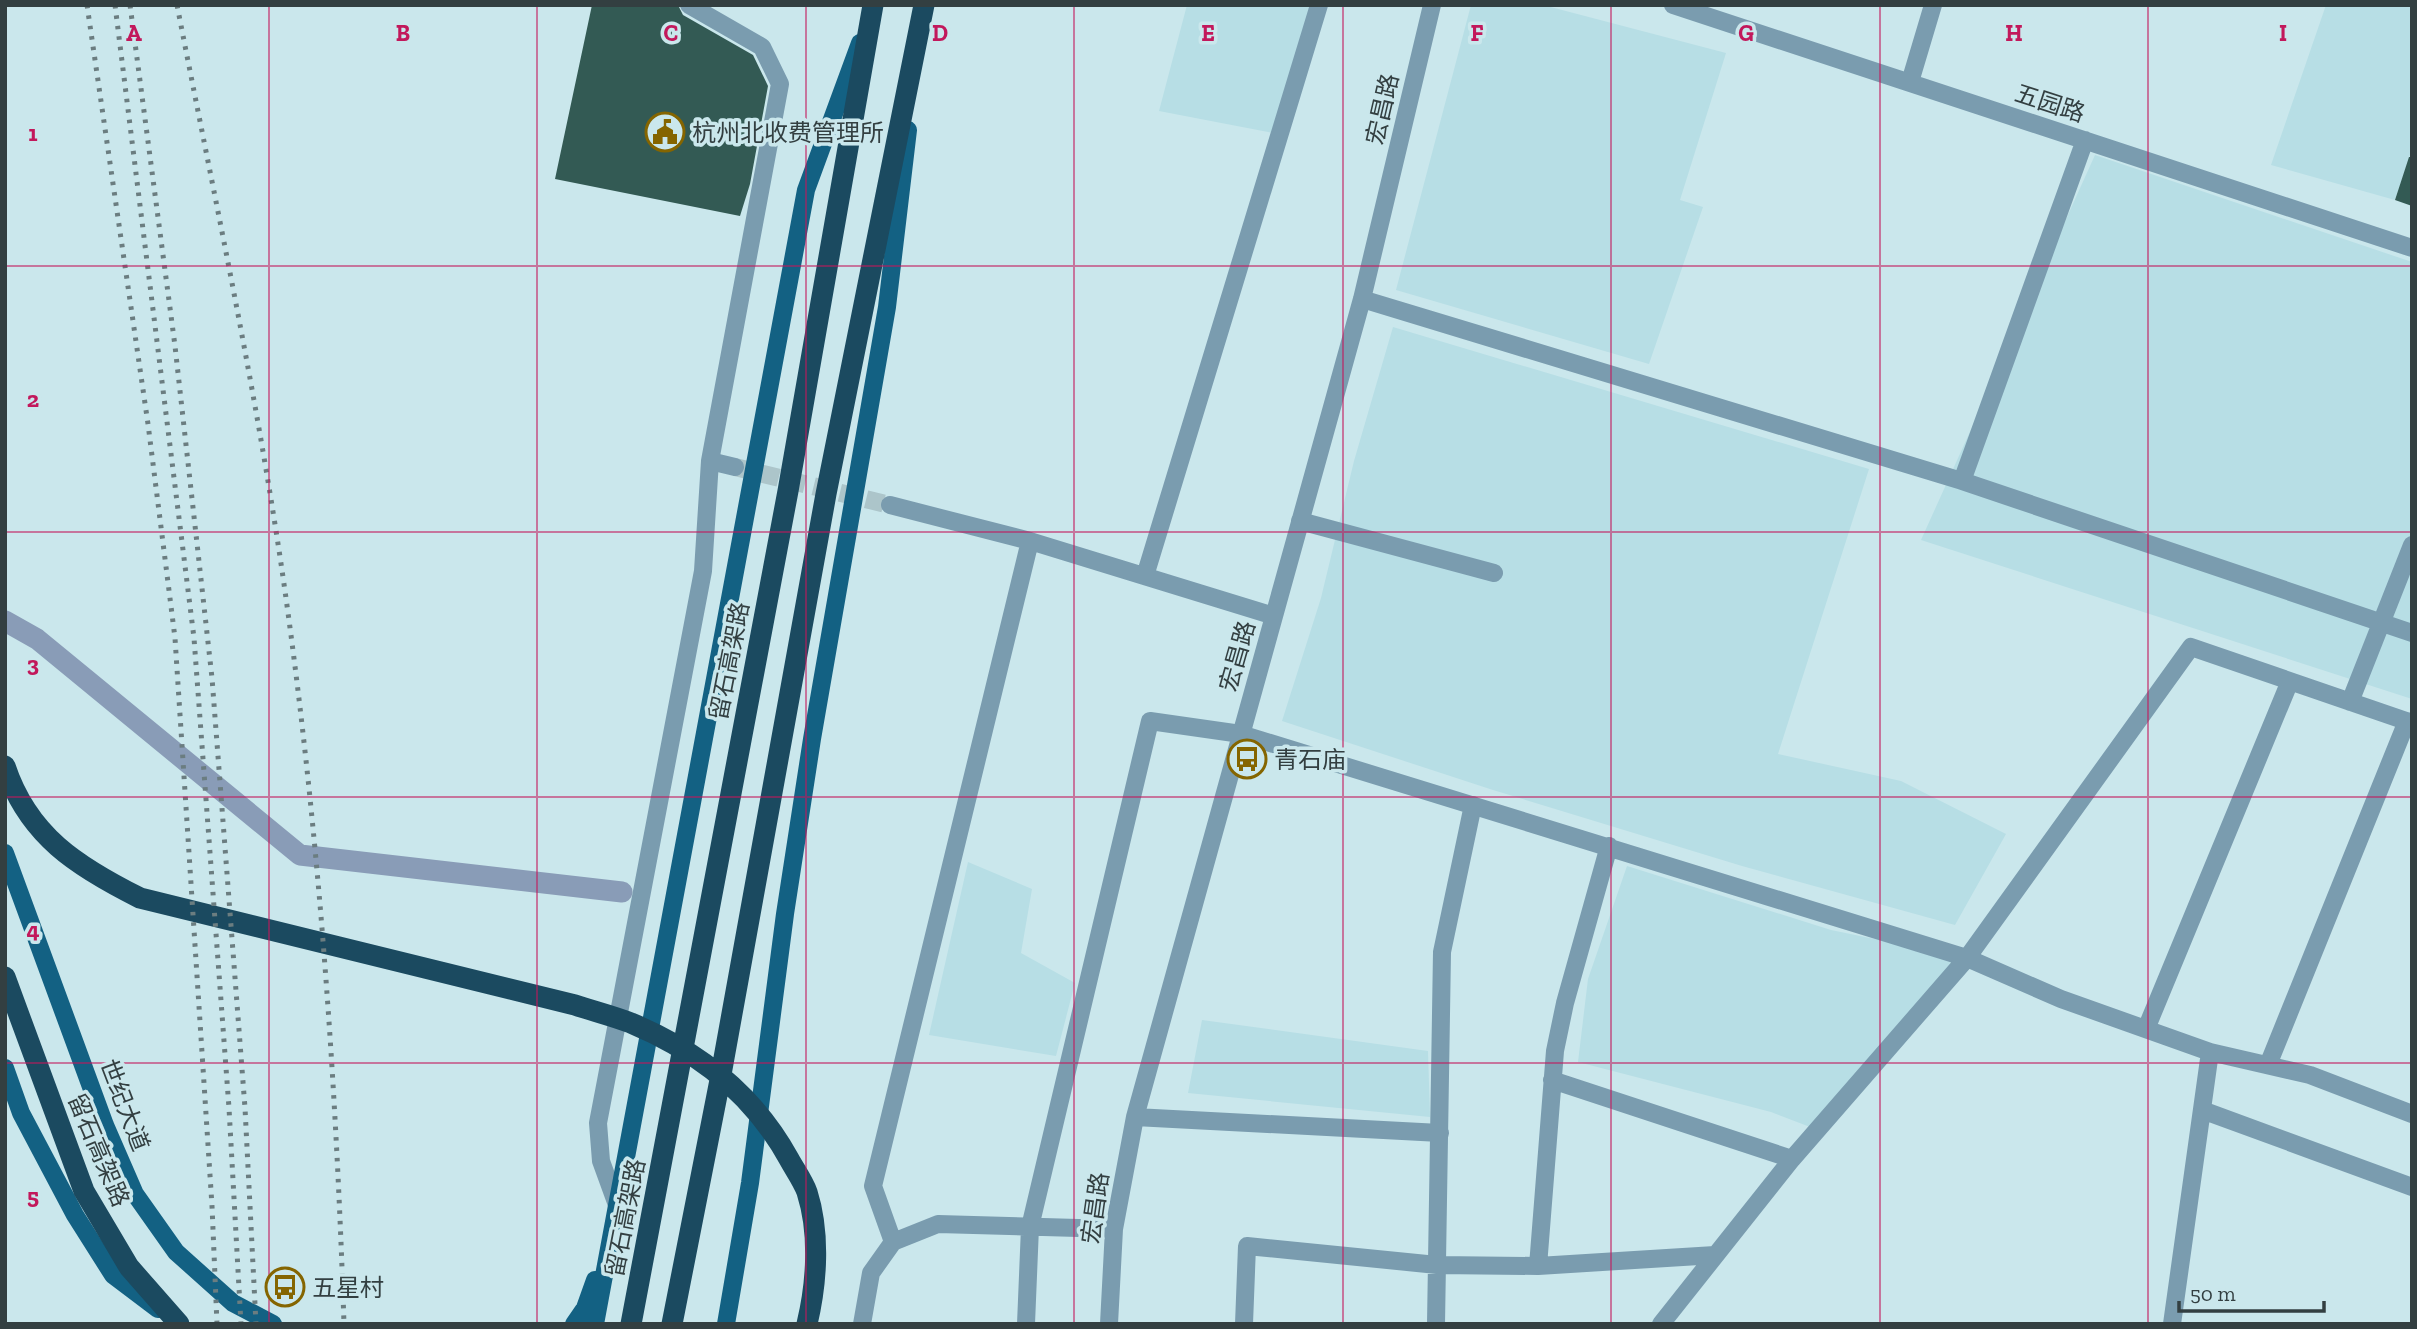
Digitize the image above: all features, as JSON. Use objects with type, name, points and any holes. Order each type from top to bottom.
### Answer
[{"type":"highway","name":"留石高架路","points":[[631,1324],[873,6]]},
{"type":"highway","points":[[672,1324],[720,1080],[825,494],[922,12]]},
{"type":"highway","points":[[5,766],[13,790],[43,832],[84,870],[140,898],[575,1005],[630,1022],[705,1063],[736,1088],[771,1128],[806,1190],[814,1223],[816,1261],[807,1324]]},
{"type":"highway","name":"留石高架路","points":[[5,977],[83,1191],[129,1267],[178,1324]]},
{"type":"main road","points":[[595,1324],[806,190],[873,6]]},
{"type":"main road","points":[[726,1324],[750,1183],[785,914],[814,726],[887,307],[922,12]]},
{"type":"main road","name":"世纪大道","points":[[5,853],[105,1125],[135,1194],[176,1252],[233,1303],[273,1324]]},
{"type":"main road","points":[[5,1068],[21,1113],[75,1215],[113,1275],[178,1324]]},
{"type":"main road","points":[[574,1324],[585,1308],[612,1234]]},
{"type":"street","points":[[617,1205],[601,1161],[598,1122],[703,571],[710,461],[780,84],[762,47],[689,5]]},
{"type":"street","points":[[1145,576],[1319,5]]},
{"type":"street","name":"宏昌路","points":[[1109,1324],[1114,1229],[1136,1117],[1362,299],[1432,5]]},
{"type":"street","name":"五园路","points":[[1672,5],[2412,248]]},
{"type":"street","points":[[1910,82],[1933,5]]},
{"type":"street","points":[[1962,481],[2085,140]]},
{"type":"street","points":[[1362,299],[1962,481],[2412,632]]},
{"type":"street","points":[[710,461],[735,467]]},
{"type":"street","points":[[890,505],[1030,541],[1274,616]]},
{"type":"street","points":[[1300,521],[1494,573]]},
{"type":"street","points":[[893,1242],[873,1186],[1030,541]]},
{"type":"street","points":[[2350,702],[2412,544]]},
{"type":"street","points":[[1661,1324],[1792,1159],[1967,958],[2191,647],[2409,722],[2268,1065]]},
{"type":"street","points":[[2146,1029],[2290,681]]},
{"type":"street","points":[[1026,1324],[1030,1227],[1150,721],[1241,734],[1609,846],[1967,958],[2061,999],[2210,1052],[2310,1076],[2412,1114]]},
{"type":"street","points":[[1436,1324],[1442,952],[1473,805]]},
{"type":"street","points":[[1538,1266],[1552,1080],[1565,1003],[1609,846]]},
{"type":"street","points":[[2172,1324],[2210,1052]]},
{"type":"street","points":[[1552,1080],[1792,1159]]},
{"type":"street","points":[[2202,1110],[2412,1187]]},
{"type":"street","points":[[1136,1117],[1440,1133]]},
{"type":"street","points":[[862,1324],[871,1273],[893,1242],[938,1224],[1114,1229]]},
{"type":"street","points":[[1244,1324],[1247,1247],[1437,1265],[1538,1266],[1715,1255]]},
{"type":"shaded area","points":[[1187,5],[1310,5],[1279,134],[1159,111]]},
{"type":"shaded area","points":[[1471,5],[1543,5],[1726,53],[1680,200],[1703,207],[1649,364],[1396,290]]},
{"type":"shaded area","points":[[2326,5],[2412,5],[2412,149],[2395,200],[2271,165]]},
{"type":"shaded area","points":[[2095,155],[2412,262],[2412,699],[1921,540]]},
{"type":"shaded area","points":[[1393,327],[1869,469],[1778,754],[1901,781],[2006,834],[1955,925],[1742,866],[1493,790],[1282,721],[1321,598],[1354,461]]},
{"type":"shaded area","points":[[968,862],[1032,889],[1021,953],[1075,983],[1056,1056],[929,1035]]},
{"type":"shaded area","points":[[1627,866],[1831,930],[1967,958],[1818,1130],[1771,1112],[1578,1062],[1588,979]]},
{"type":"shaded area","points":[[1202,1020],[1428,1051],[1430,1117],[1188,1093]]},
{"type":"building","name":"杭州北收费管理所","points":[[592,5],[678,5],[683,15],[753,55],[768,86],[750,184],[740,216],[555,179]]},
{"type":"building","points":[[2409,157],[2412,157],[2412,206],[2395,200]]},
{"type":"waterway","points":[[5,621],[37,639],[300,855],[622,892]]},
{"type":"tunnel","points":[[735,467],[890,505]]},
{"type":"railway","points":[[87,5],[148,424],[175,638],[212,1206],[217,1324]]},
{"type":"railway","points":[[115,5],[194,638],[229,1108],[241,1324]]},
{"type":"railway","points":[[130,5],[175,346],[212,678],[245,1108],[256,1324]]},
{"type":"railway","points":[[177,5],[262,444],[297,682],[331,1048],[344,1324]]},
{"type":"place","name":"杭州北收费管理所","points":[[665,132]]},
{"type":"place","name":"青石庙","points":[[1247,759]]},
{"type":"place","name":"五星村","points":[[285,1287]]}]
